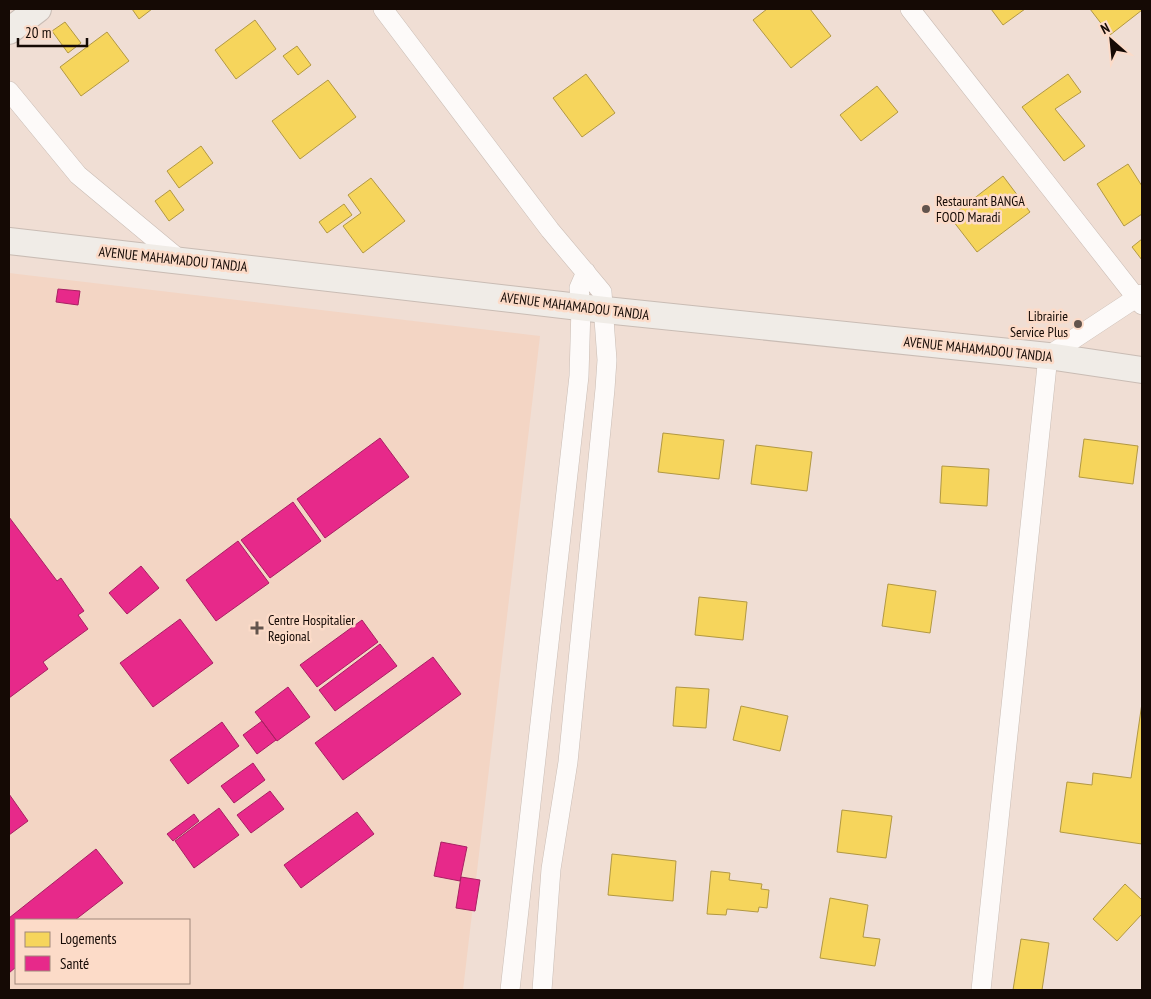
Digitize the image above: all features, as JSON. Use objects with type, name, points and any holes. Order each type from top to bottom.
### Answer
[{"type":"main road","points":[[9,31],[38,9]]},
{"type":"main road","name":"AVENUE MAHAMADOU TANDJA","points":[[9,240],[593,309],[1048,356],[1142,370]]},
{"type":"street","points":[[382,9],[550,230],[602,292],[593,309],[579,376],[559,540],[535,778],[510,990]]},
{"type":"street","points":[[910,9],[1140,299],[1048,356],[981,990]]},
{"type":"street","points":[[9,91],[78,174],[179,259]]},
{"type":"street","points":[[542,990],[551,869],[568,762],[607,370],[593,309]]},
{"type":"street","points":[[559,540],[590,545]]},
{"type":"shaded area","name":"Centre Hospitalier Regional","points":[[9,273],[540,336],[463,990],[9,990]]},
{"type":"building: Logements","points":[[132,9],[152,9],[139,19]]},
{"type":"building: Logements","points":[[767,9],[810,9],[831,36],[791,68],[753,20]]},
{"type":"building: Logements","points":[[991,9],[1025,9],[1003,25]]},
{"type":"building: Logements","points":[[1090,9],[1142,9],[1142,10],[1110,35]]},
{"type":"building: Logements","points":[[255,20],[276,49],[236,79],[215,50]]},
{"type":"building: Logements","points":[[65,22],[81,43],[68,53],[52,31]]},
{"type":"building: Logements","points":[[107,32],[129,61],[81,96],[60,67]]},
{"type":"building: Logements","points":[[297,46],[311,65],[298,75],[283,56]]},
{"type":"building: Logements","points":[[586,74],[615,113],[582,137],[553,98]]},
{"type":"building: Logements","points":[[1068,74],[1081,92],[1055,109],[1085,146],[1064,161],[1022,107]]},
{"type":"building: Logements","points":[[328,80],[356,117],[300,159],[272,121]]},
{"type":"building: Logements","points":[[877,86],[898,112],[861,141],[840,115]]},
{"type":"building: Logements","points":[[201,146],[213,163],[179,188],[167,171]]},
{"type":"building: Logements","points":[[1128,164],[1142,186],[1142,214],[1124,226],[1097,184]]},
{"type":"building: Logements","points":[[1003,176],[1030,212],[977,252],[950,217]]},
{"type":"building: Logements","points":[[371,178],[405,221],[363,253],[343,226],[361,213],[348,195]]},
{"type":"building: Logements","points":[[170,190],[184,210],[169,221],[155,201]]},
{"type":"building: Logements","points":[[344,204],[352,215],[327,233],[319,222]]},
{"type":"building: Logements","points":[[1142,239],[1142,260],[1132,247]]},
{"type":"building: Logements","points":[[663,433],[724,440],[719,479],[658,472]]},
{"type":"building: Logements","points":[[1084,439],[1138,446],[1133,484],[1079,477]]},
{"type":"building: Logements","points":[[756,445],[812,452],[807,491],[751,484]]},
{"type":"building: Logements","points":[[942,466],[989,469],[987,506],[940,503]]},
{"type":"building: Logements","points":[[888,584],[936,591],[930,633],[882,626]]},
{"type":"building: Logements","points":[[699,597],[747,602],[743,640],[695,635]]},
{"type":"building: Logements","points":[[676,687],[709,689],[706,728],[673,726]]},
{"type":"building: Logements","points":[[1142,703],[1142,844],[1060,832],[1067,782],[1092,785],[1093,773],[1131,778]]},
{"type":"building: Logements","points":[[741,706],[788,716],[780,751],[733,740]]},
{"type":"building: Logements","points":[[842,810],[892,816],[886,858],[837,852]]},
{"type":"building: Logements","points":[[612,854],[676,861],[673,901],[608,895]]},
{"type":"building: Logements","points":[[711,871],[730,873],[729,880],[762,884],[761,889],[769,890],[767,908],[759,907],[758,912],[727,909],[726,915],[707,914]]},
{"type":"building: Logements","points":[[1125,884],[1142,900],[1142,914],[1117,941],[1093,919]]},
{"type":"building: Logements","points":[[830,898],[868,905],[863,937],[880,939],[875,966],[820,958]]},
{"type":"building: Logements","points":[[1021,939],[1049,943],[1042,990],[1013,990]]},
{"type":"building: Santé","points":[[58,289],[80,291],[78,305],[56,302]]},
{"type":"building: Santé","points":[[380,438],[409,477],[325,538],[297,499]]},
{"type":"building: Santé","points":[[293,502],[321,541],[270,578],[241,540]]},
{"type":"building: Santé","points":[[9,517],[57,581],[61,578],[84,611],[78,615],[88,629],[43,662],[48,669],[9,698]]},
{"type":"building: Santé","points":[[238,541],[269,583],[216,621],[186,580]]},
{"type":"building: Santé","points":[[141,566],[159,588],[127,614],[109,593]]},
{"type":"building: Santé","points":[[180,619],[213,663],[153,707],[120,663]]},
{"type":"building: Santé","points":[[362,620],[378,642],[317,687],[300,665]]},
{"type":"building: Santé","points":[[380,644],[397,666],[335,711],[319,690]]},
{"type":"building: Santé","points":[[433,657],[461,694],[343,780],[315,743]]},
{"type":"building: Santé","points":[[288,687],[310,717],[277,741],[255,712]]},
{"type":"building: Santé","points":[[262,721],[276,740],[257,754],[243,735]]},
{"type":"building: Santé","points":[[222,722],[239,746],[188,784],[170,760]]},
{"type":"building: Santé","points":[[253,763],[265,780],[234,803],[221,786]]},
{"type":"building: Santé","points":[[270,791],[284,809],[251,833],[237,815]]},
{"type":"building: Santé","points":[[9,794],[28,821],[9,835]]},
{"type":"building: Santé","points":[[219,808],[239,835],[194,868],[175,841]]},
{"type":"building: Santé","points":[[357,812],[374,834],[301,888],[284,865]]},
{"type":"building: Santé","points":[[194,814],[199,821],[173,841],[167,834]]},
{"type":"building: Santé","points":[[441,842],[467,847],[460,881],[434,876]]},
{"type":"building: Santé","points":[[96,849],[123,883],[76,919],[15,919],[15,968],[9,973],[9,918]]},
{"type":"building: Santé","points":[[461,877],[480,880],[475,911],[456,908]]},
{"type":"place","name":"Restaurant BANGA FOOD Maradi","points":[[926,209]]},
{"type":"place","name":"Librairie Service Plus","points":[[1078,324]]},
{"type":"place","name":"Centre Hospitalier Regional","points":[[257,628]]}]
